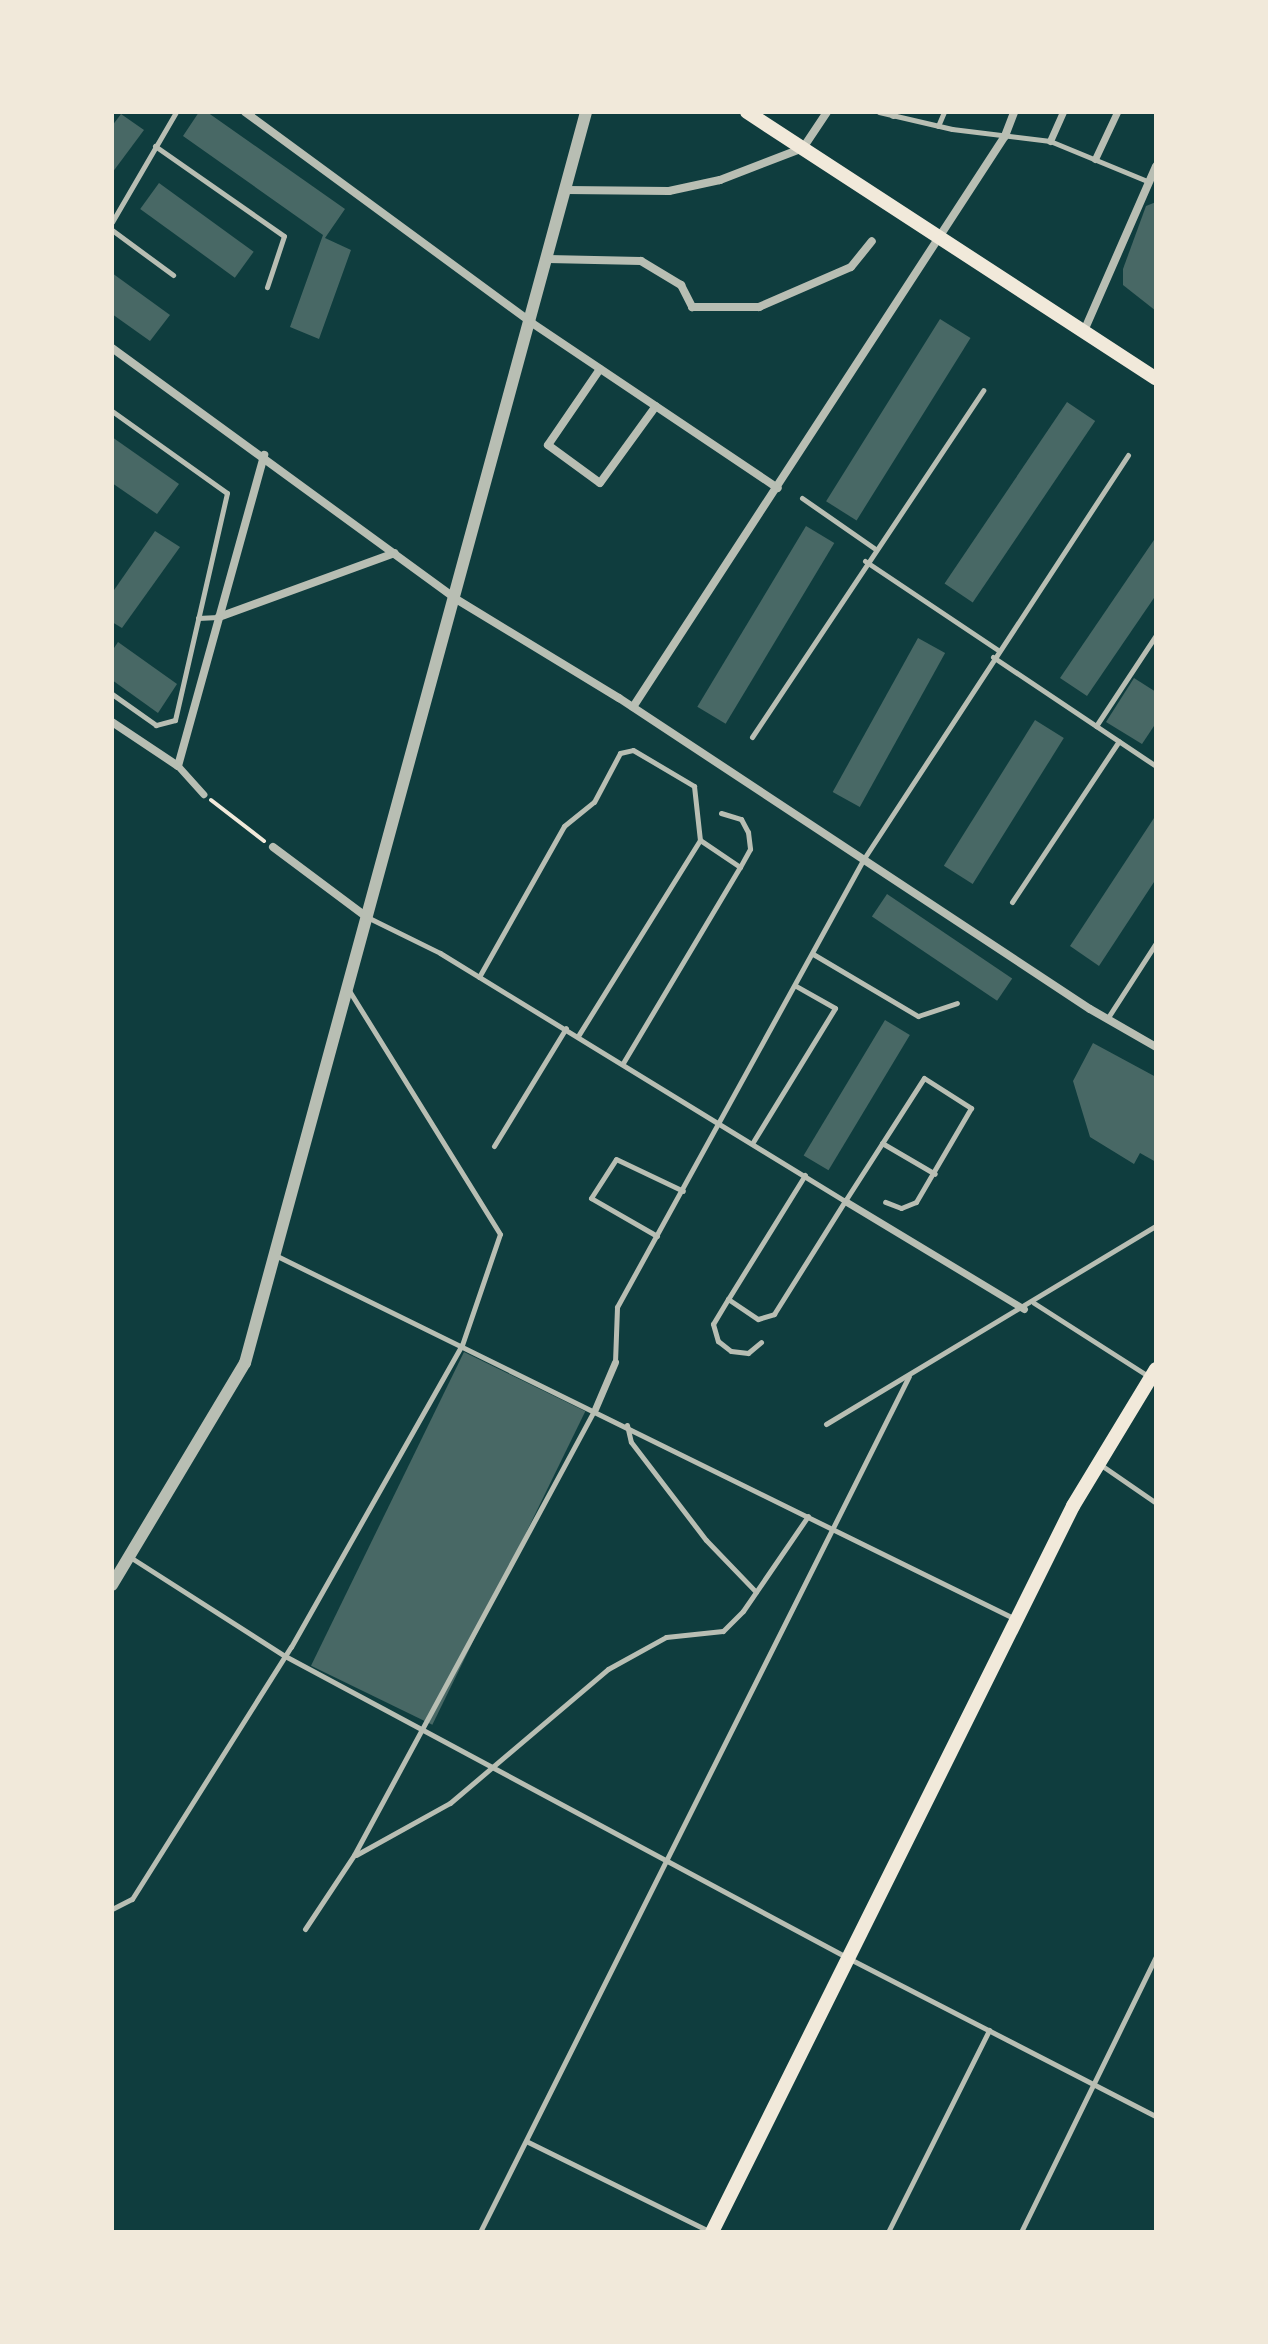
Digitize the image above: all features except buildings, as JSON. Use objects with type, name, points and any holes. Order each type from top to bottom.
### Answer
[{"type":"main road","points":[[747,112],[1156,379]]},
{"type":"main road","points":[[712,2232],[1016,1620],[1099,1463],[1153,1373]]},
{"type":"street","points":[[245,112],[532,323],[778,488]]},
{"type":"street","points":[[112,1585],[245,1363],[532,323],[586,112]]},
{"type":"street","points":[[566,190],[669,191],[720,180],[803,148],[827,112]]},
{"type":"street","points":[[633,707],[1005,136],[1014,112]]},
{"type":"street","points":[[1050,141],[1063,112]]},
{"type":"street","points":[[1095,159],[1117,112]]},
{"type":"street","points":[[1084,331],[1152,182],[1156,166]]},
{"type":"street","points":[[548,259],[641,261],[681,285],[692,307],[759,307],[851,267],[872,241]]},
{"type":"street","points":[[112,348],[264,455],[456,599],[633,707],[1107,1019],[1156,1047]]},
{"type":"street","points":[[600,369],[548,445],[600,483],[656,406]]},
{"type":"street","points":[[178,766],[264,455]]},
{"type":"street","points":[[219,617],[395,553]]},
{"type":"street","points":[[112,722],[178,766],[203,794]]},
{"type":"street","points":[[273,847],[368,918]]},
{"type":"street","points":[[845,1201],[1024,1309]]},
{"type":"street","points":[[595,1409],[615,1362]]},
{"type":"lane","points":[[112,222],[176,112]]},
{"type":"lane","points":[[879,112],[938,126],[1050,141],[1152,182]]},
{"type":"lane","points":[[938,126],[944,112]]},
{"type":"lane","points":[[155,146],[284,236],[267,287]]},
{"type":"lane","points":[[112,230],[173,275]]},
{"type":"lane","points":[[752,737],[865,561],[983,390]]},
{"type":"lane","points":[[112,411],[227,493],[175,720],[156,725],[112,694]]},
{"type":"lane","points":[[615,1362],[617,1307],[722,1122],[863,860],[1128,455]]},
{"type":"lane","points":[[802,498],[874,548]]},
{"type":"lane","points":[[865,561],[998,650]]},
{"type":"lane","points":[[198,618],[219,617]]},
{"type":"lane","points":[[1096,726],[1156,635]]},
{"type":"lane","points":[[993,657],[1156,766]]},
{"type":"lane","points":[[1012,902],[1119,741]]},
{"type":"lane","points":[[479,977],[564,826],[594,802],[620,753],[633,750],[694,786],[700,840],[578,1036]]},
{"type":"lane","points":[[623,1063],[750,849],[748,832],[741,819],[721,813]]},
{"type":"lane","points":[[700,840],[740,867]]},
{"type":"lane","points":[[368,918],[566,1028],[845,1201]]},
{"type":"lane","points":[[1107,1019],[1156,943]]},
{"type":"lane","points":[[813,954],[918,1016],[957,1003]]},
{"type":"lane","points":[[753,1142],[835,1008],[796,986]]},
{"type":"lane","points":[[112,1909],[122,1908],[132,1899],[285,1656],[462,1345],[500,1234],[348,990]]},
{"type":"lane","points":[[494,1146],[566,1028]]},
{"type":"lane","points":[[728,1299],[758,1319],[774,1314],[924,1078],[971,1108],[916,1202],[901,1208],[885,1202]]},
{"type":"lane","points":[[882,1143],[935,1174]]},
{"type":"lane","points":[[657,1236],[591,1198],[616,1159],[683,1191]]},
{"type":"lane","points":[[761,1342],[748,1353],[731,1351],[718,1341],[713,1324],[805,1175]]},
{"type":"lane","points":[[826,1424],[1034,1303],[1156,1226]]},
{"type":"lane","points":[[275,1255],[595,1409],[1016,1620]]},
{"type":"lane","points":[[1034,1303],[1153,1373]]},
{"type":"lane","points":[[480,2232],[909,1376]]},
{"type":"lane","points":[[305,1929],[354,1855],[595,1409]]},
{"type":"lane","points":[[627,1425],[631,1442],[706,1540],[756,1592]]},
{"type":"lane","points":[[1099,1463],[1156,1503]]},
{"type":"lane","points":[[354,1855],[450,1803],[608,1669],[666,1637],[723,1631],[756,1592],[808,1516]]},
{"type":"lane","points":[[129,1556],[285,1656],[848,1958],[1156,2116]]},
{"type":"lane","points":[[1021,2232],[1156,1957]]},
{"type":"lane","points":[[888,2232],[989,2030]]},
{"type":"lane","points":[[526,2141],[712,2232]]},
{"type":"path","points":[[203,794],[273,847]]}]
